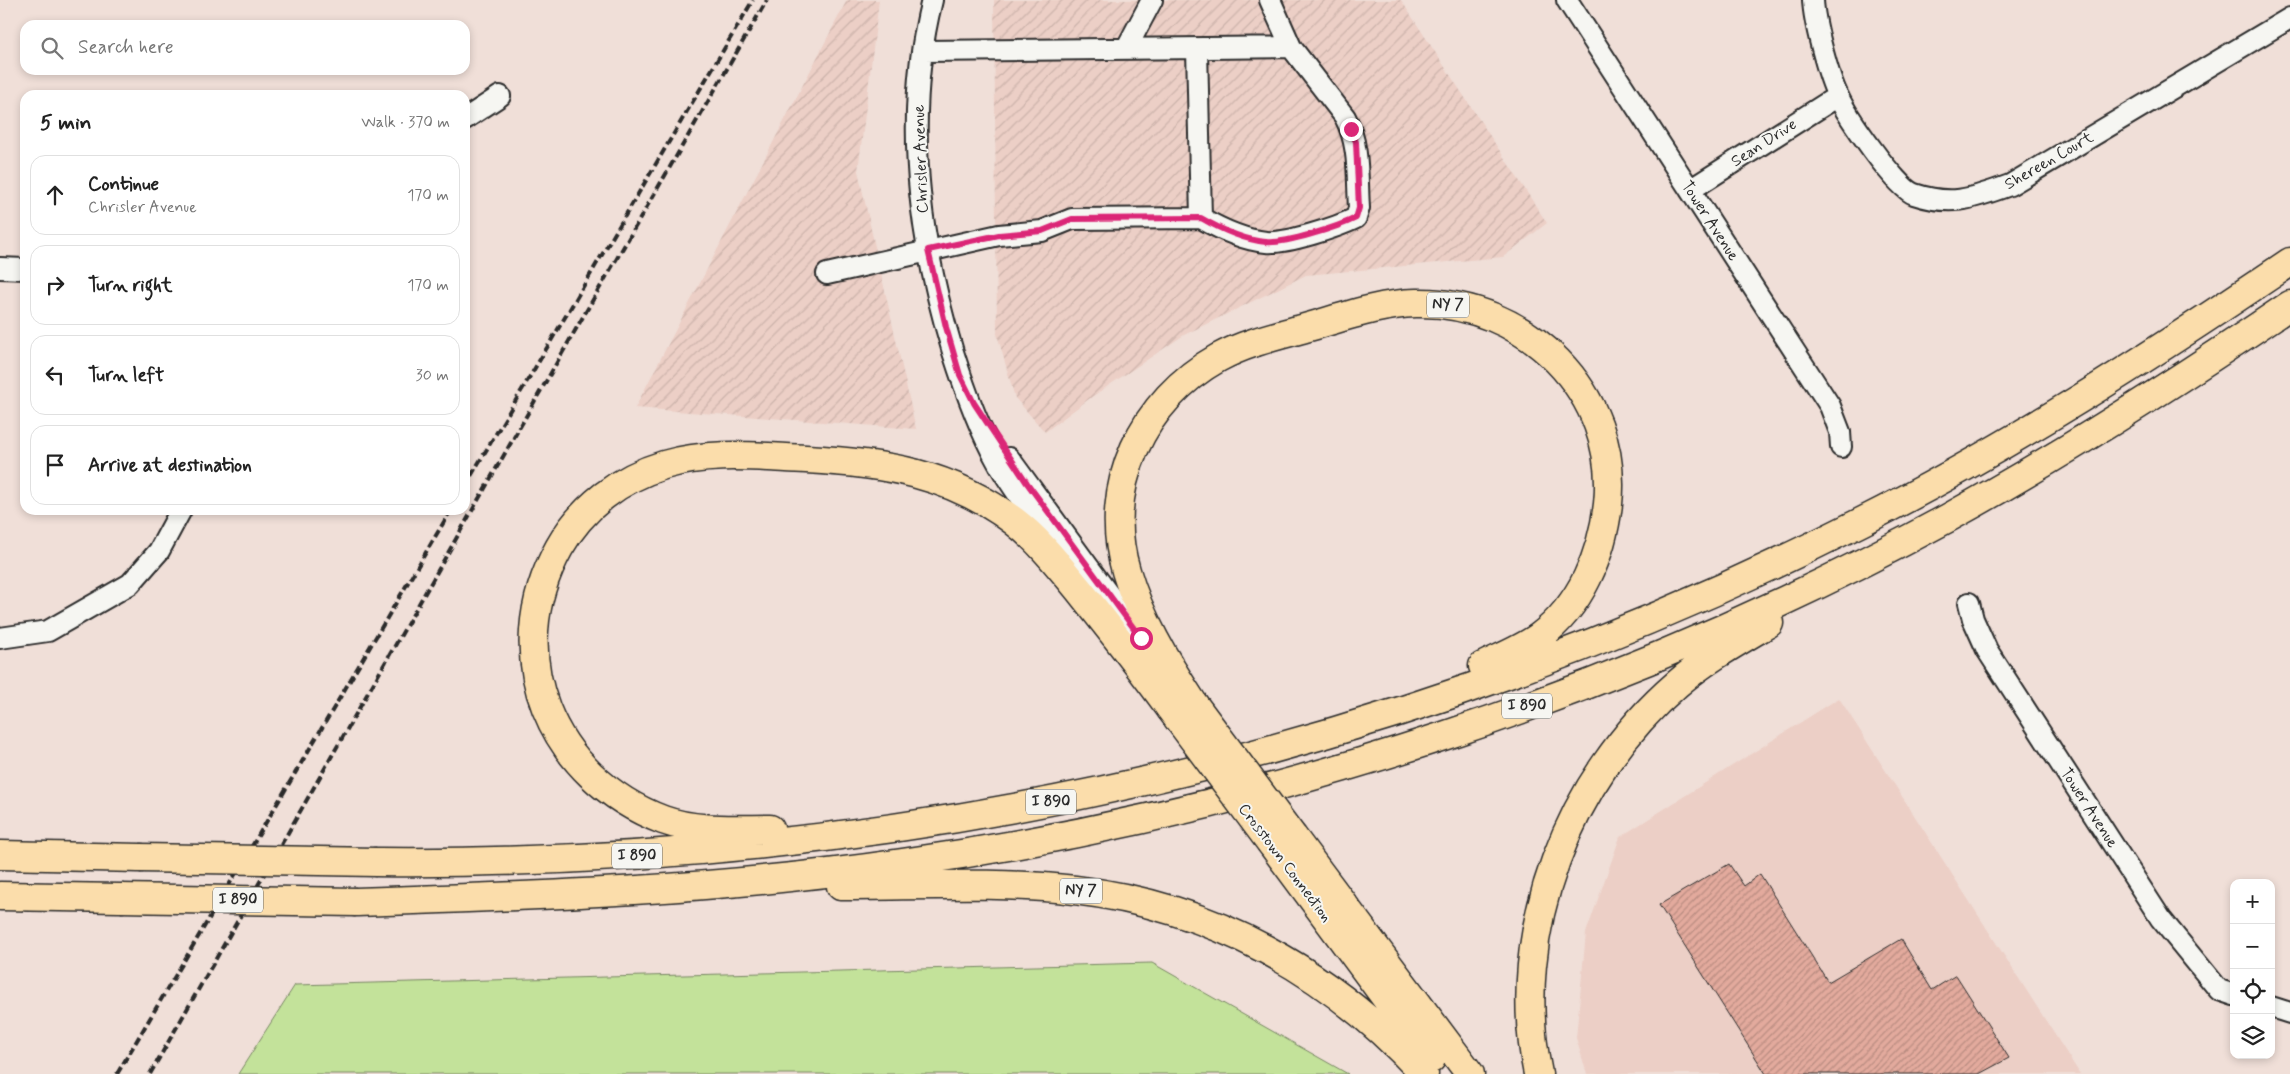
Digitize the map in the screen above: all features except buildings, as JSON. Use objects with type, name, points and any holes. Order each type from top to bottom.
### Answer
[{"type":"highway","name":"I 890","points":[[0,855],[376,862],[490,862],[616,857],[753,846],[896,829],[975,816],[1129,786],[1205,768],[1356,726],[1503,676],[1649,619],[1721,588],[1860,522],[1930,486],[2065,409],[2198,325],[2290,262]]},
{"type":"highway","name":"NY 7","points":[[1182,706],[1160,650],[1143,618],[1125,569],[1121,544],[1121,497],[1127,470],[1138,440],[1160,404],[1176,386],[1220,356],[1271,337],[1370,310],[1416,302],[1442,304],[1489,314],[1512,324],[1555,356],[1572,377],[1585,398],[1604,448],[1608,472],[1607,514],[1600,546],[1582,588],[1555,624],[1538,638],[1520,649],[1356,726]]},
{"type":"highway","name":"I 890","points":[[0,896],[356,902],[494,898],[684,888],[826,874],[999,848],[1137,821],[1366,761],[1516,710],[1663,653],[1808,588],[1948,518],[2084,440],[2290,305]]},
{"type":"highway","name":"Crosstown Connection","points":[[896,829],[719,829],[666,821],[618,798],[596,781],[577,761],[561,739],[539,689],[532,639],[543,584],[553,560],[570,531],[599,499],[619,484],[656,467],[688,459],[715,456],[874,464],[928,476],[976,497],[1017,523],[1054,559],[1128,651],[1182,706],[1282,840],[1470,1074]]},
{"type":"highway","points":[[1538,1074],[1533,1038],[1532,984],[1541,918],[1554,869],[1566,835],[1591,785],[1608,760],[1653,707],[1700,666],[1948,518]]},
{"type":"highway","name":"Crosstown Connection","points":[[1282,840],[1442,1074]]},
{"type":"highway","name":"NY 7","points":[[684,888],[1001,886],[1075,890],[1145,903],[1178,912],[1242,937],[1306,972],[1367,1017],[1397,1044],[1424,1074]]},
{"type":"street","name":"Chrisler Avenue","points":[[932,0],[923,52],[918,100],[920,195],[928,250],[946,327],[960,375],[979,424],[997,462],[1015,491],[1079,578],[1128,651]]},
{"type":"street","points":[[1126,49],[1152,0]]},
{"type":"street","points":[[827,274],[999,235],[1042,231],[1072,219],[1201,218],[1218,228],[1266,242],[1298,237],[1356,218],[1359,208],[1356,142],[1351,129],[1345,117],[1291,47],[1270,0]]},
{"type":"street","name":"Tower Avenue","points":[[1567,0],[1830,406],[1840,432],[1841,446]]},
{"type":"street","name":"Shereen Court","points":[[1813,0],[1824,51],[1838,96],[1882,164],[1912,194],[1952,202],[2010,186],[2290,18]]},
{"type":"street","points":[[923,52],[1291,47]]},
{"type":"street","points":[[1197,49],[1201,218]]},
{"type":"street","points":[[470,116],[500,96]]},
{"type":"street","name":"Sean Drive","points":[[1690,190],[1838,96]]},
{"type":"street","points":[[0,268],[20,269]]},
{"type":"street","name":"Chrisler Avenue","points":[[960,375],[991,430],[1027,483],[1141,638],[1182,706]]},
{"type":"street","points":[[0,638],[48,631],[130,584],[160,551],[178,515]]},
{"type":"street","name":"Tower Avenue","points":[[1969,603],[1973,619],[1987,650],[2161,920],[2219,990],[2230,994]]},
{"type":"street","points":[[2275,1008],[2290,1013]]},
{"type":"shaded area","points":[[847,0],[879,0],[858,171],[916,429],[635,408]]},
{"type":"shaded area","points":[[994,0],[1401,0],[1547,223],[1503,257],[1306,275],[1184,335],[1093,396],[1045,432],[1015,398],[997,334]]},
{"type":"shaded area","points":[[1839,698],[2080,1074],[1587,1074],[1576,1038],[1586,933],[1620,837]]},
{"type":"green space","points":[[1152,963],[1348,1074],[238,1074],[295,985]]},
{"type":"railway","points":[[470,478],[753,0]]},
{"type":"railway","points":[[470,514],[767,0]]},
{"type":"railway","points":[[117,1074],[448,515]]},
{"type":"railway","points":[[150,1074],[470,515]]},
{"type":"route","points":[[1141,638],[1027,483],[974,403],[960,375],[946,327],[928,250],[999,235],[1042,231],[1072,219],[1201,218],[1218,228],[1266,242],[1283,241],[1298,237],[1356,218],[1359,208],[1356,142],[1351,129]]}]
